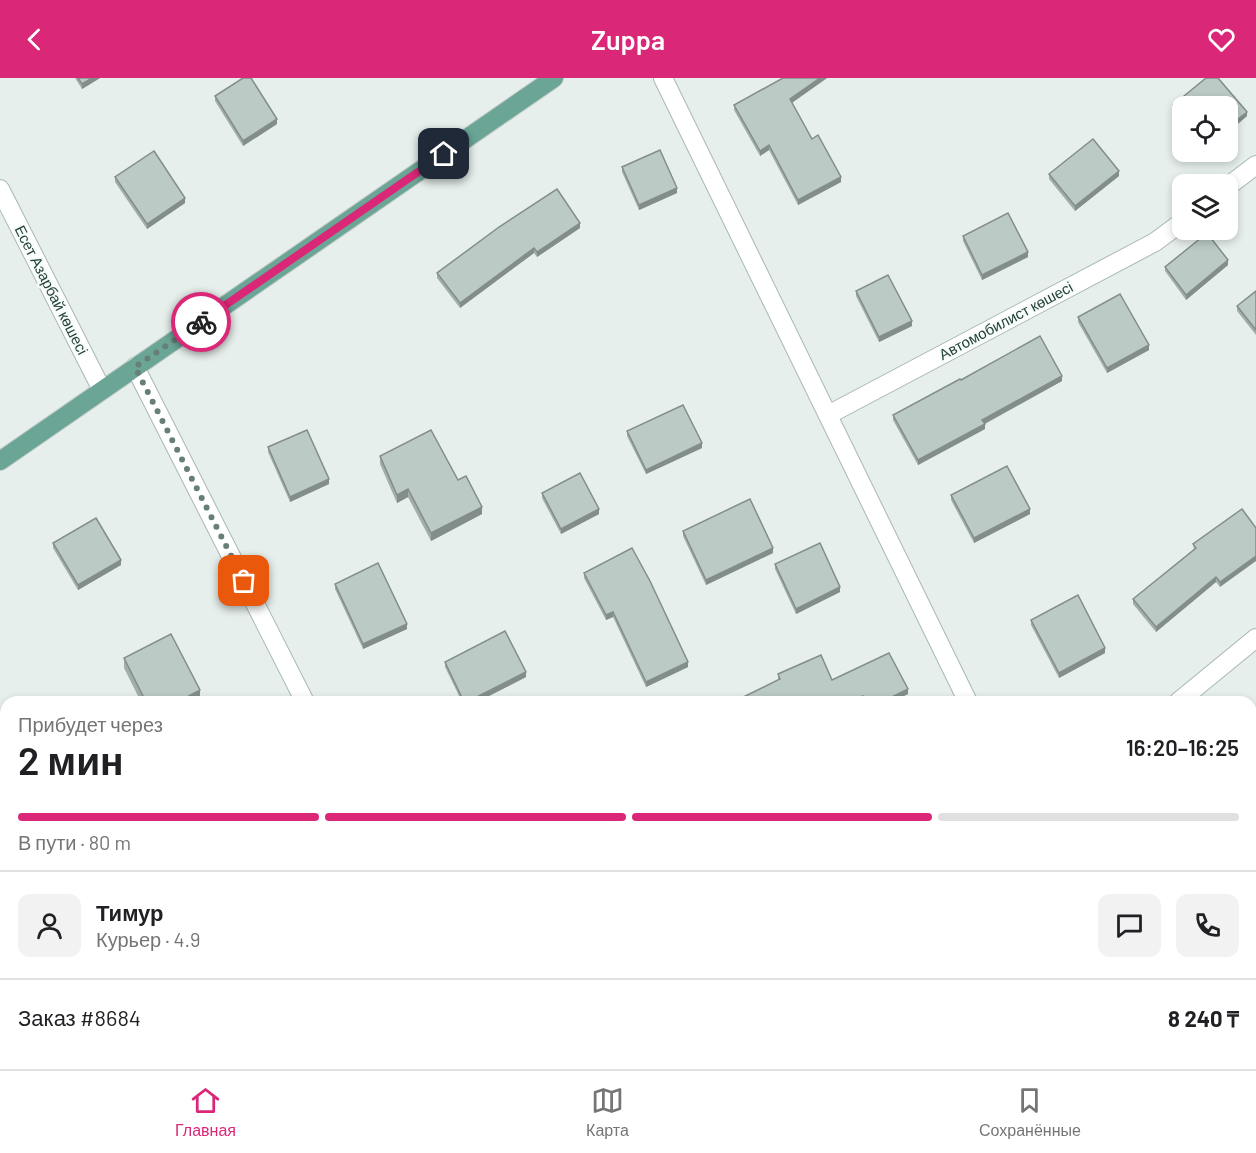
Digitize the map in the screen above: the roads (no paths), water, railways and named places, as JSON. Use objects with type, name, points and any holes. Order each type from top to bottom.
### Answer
[{"type":"main road","points":[[0,461],[554,78]]},
{"type":"street","points":[[663,78],[965,696]]},
{"type":"street","points":[[1238,179],[1256,165]]},
{"type":"street","name":"Есет Азарбай көшесі","points":[[0,189],[102,390]]},
{"type":"street","name":"Автомобилист көшесі","points":[[828,415],[1155,242],[1172,229]]},
{"type":"street","points":[[135,367],[302,696]]},
{"type":"street","points":[[1185,696],[1256,638]]}]
